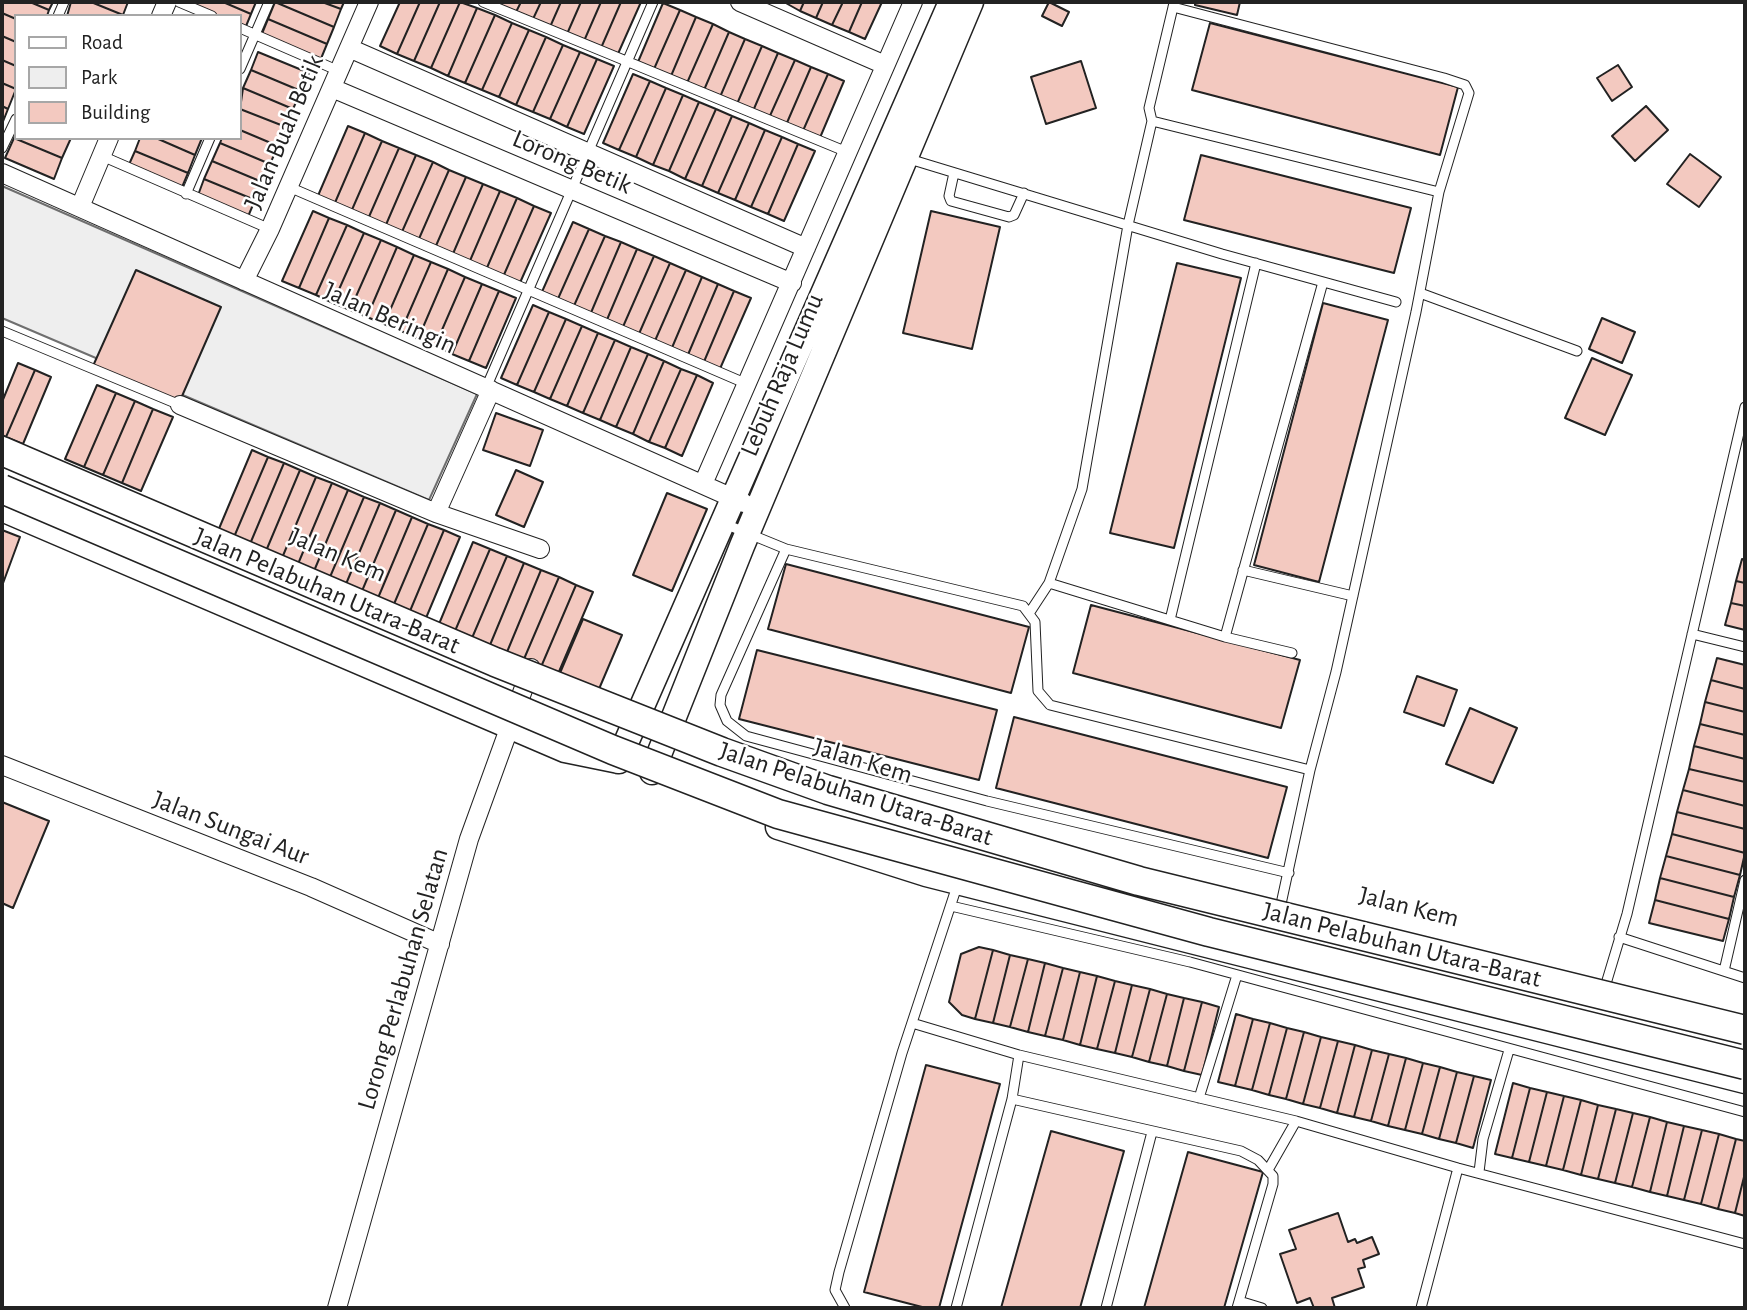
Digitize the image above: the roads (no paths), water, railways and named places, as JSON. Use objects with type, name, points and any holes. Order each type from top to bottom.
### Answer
[{"type":"main road","name":"Jalan Pelabuhan Utara-Barat","points":[[2,451],[495,662],[722,752],[828,790],[1139,881],[1745,1030]]},
{"type":"main road","name":"Jalan Pelabuhan Utara-Barat","points":[[2,489],[613,750],[778,814],[1209,932],[1745,1065]]},
{"type":"street","name":"Jalan Buah Betik","points":[[244,281],[289,187],[369,2]]},
{"type":"street","points":[[740,2],[885,65]]},
{"type":"street","points":[[703,484],[913,2]]},
{"type":"street","name":"Lebuh Raja Lumu","points":[[652,772],[669,722],[758,509],[951,2]]},
{"type":"street","name":"Lebuh Raja Lumu","points":[[618,761],[732,498],[895,154],[971,2]]},
{"type":"street","name":"Lorong Betik","points":[[349,47],[806,248]]},
{"type":"street","name":"Lorong Betik","points":[[331,88],[792,283]]},
{"type":"street","points":[[80,207],[109,140]]},
{"type":"street","name":"Jalan Beringin","points":[[2,173],[758,509]]},
{"type":"street","points":[[436,513],[489,389]]},
{"type":"street","points":[[180,405],[436,513],[540,549]]},
{"type":"street","name":"Jalan Kem","points":[[2,442],[235,545],[531,668],[803,775],[966,822],[1745,1021]]},
{"type":"street","points":[[2,509],[565,750],[618,761],[652,772],[775,826],[926,874],[1745,1081]]},
{"type":"street","name":"Lorong Perlabuhan Selatan","points":[[337,1308],[469,839],[531,668]]},
{"type":"street","name":"Jalan Sungai Aur","points":[[2,765],[312,887],[440,944]]},
{"type":"lane","points":[[179,2],[207,14]]},
{"type":"lane","points":[[242,64],[269,2]]},
{"type":"lane","points":[[483,2],[847,152]]},
{"type":"lane","points":[[489,389],[653,2]]},
{"type":"lane","points":[[1030,612],[1049,583],[1082,489],[1128,225],[1152,121],[1149,108],[1174,4],[1465,85],[1469,93],[1439,191],[1420,293],[1353,596],[1310,770],[1281,904]]},
{"type":"lane","points":[[242,29],[339,71]]},
{"type":"lane","points":[[1152,121],[1439,191]]},
{"type":"lane","points":[[2,148],[14,123]]},
{"type":"lane","points":[[186,194],[209,140]]},
{"type":"lane","points":[[895,154],[1255,263],[1396,302]]},
{"type":"lane","points":[[102,156],[270,229]]},
{"type":"lane","points":[[954,173],[949,197],[951,201],[1009,217],[1014,215],[1024,193]]},
{"type":"lane","points":[[289,187],[747,384]]},
{"type":"lane","points":[[1170,620],[1255,263]]},
{"type":"lane","points":[[1225,637],[1323,282]]},
{"type":"lane","points":[[1420,293],[1577,351]]},
{"type":"lane","points":[[2,331],[180,405]]},
{"type":"lane","points":[[1605,987],[1745,407]]},
{"type":"lane","points":[[721,522],[786,548],[1011,602],[1030,612],[1036,634],[1038,691],[1049,705],[1310,770]]},
{"type":"lane","points":[[786,548],[721,695],[720,705],[727,721],[746,736],[988,801],[1289,873]]},
{"type":"lane","points":[[1243,570],[1353,596]]},
{"type":"lane","points":[[1049,583],[1225,637],[1292,653]]},
{"type":"lane","points":[[1692,634],[1745,647]]},
{"type":"lane","points":[[1724,971],[1745,880]]},
{"type":"lane","points":[[845,1308],[835,1290],[839,1272],[912,1023],[959,881]]},
{"type":"lane","points":[[951,906],[1237,975],[1745,1112]]},
{"type":"lane","points":[[1619,937],[1745,978]]},
{"type":"lane","points":[[1199,1098],[1237,975]]},
{"type":"lane","points":[[912,1023],[1019,1055],[1296,1121],[1458,1168],[1745,1244]]},
{"type":"lane","points":[[1479,1172],[1483,1139],[1509,1050]]},
{"type":"lane","points":[[956,1308],[1012,1098],[1019,1055]]},
{"type":"lane","points":[[1012,1098],[1241,1151],[1258,1160],[1268,1170],[1273,1184],[1238,1305],[1262,1308]]},
{"type":"lane","points":[[1268,1170],[1296,1121]]},
{"type":"lane","points":[[1106,1308],[1152,1132]]},
{"type":"lane","points":[[1420,1308],[1458,1168]]}]
